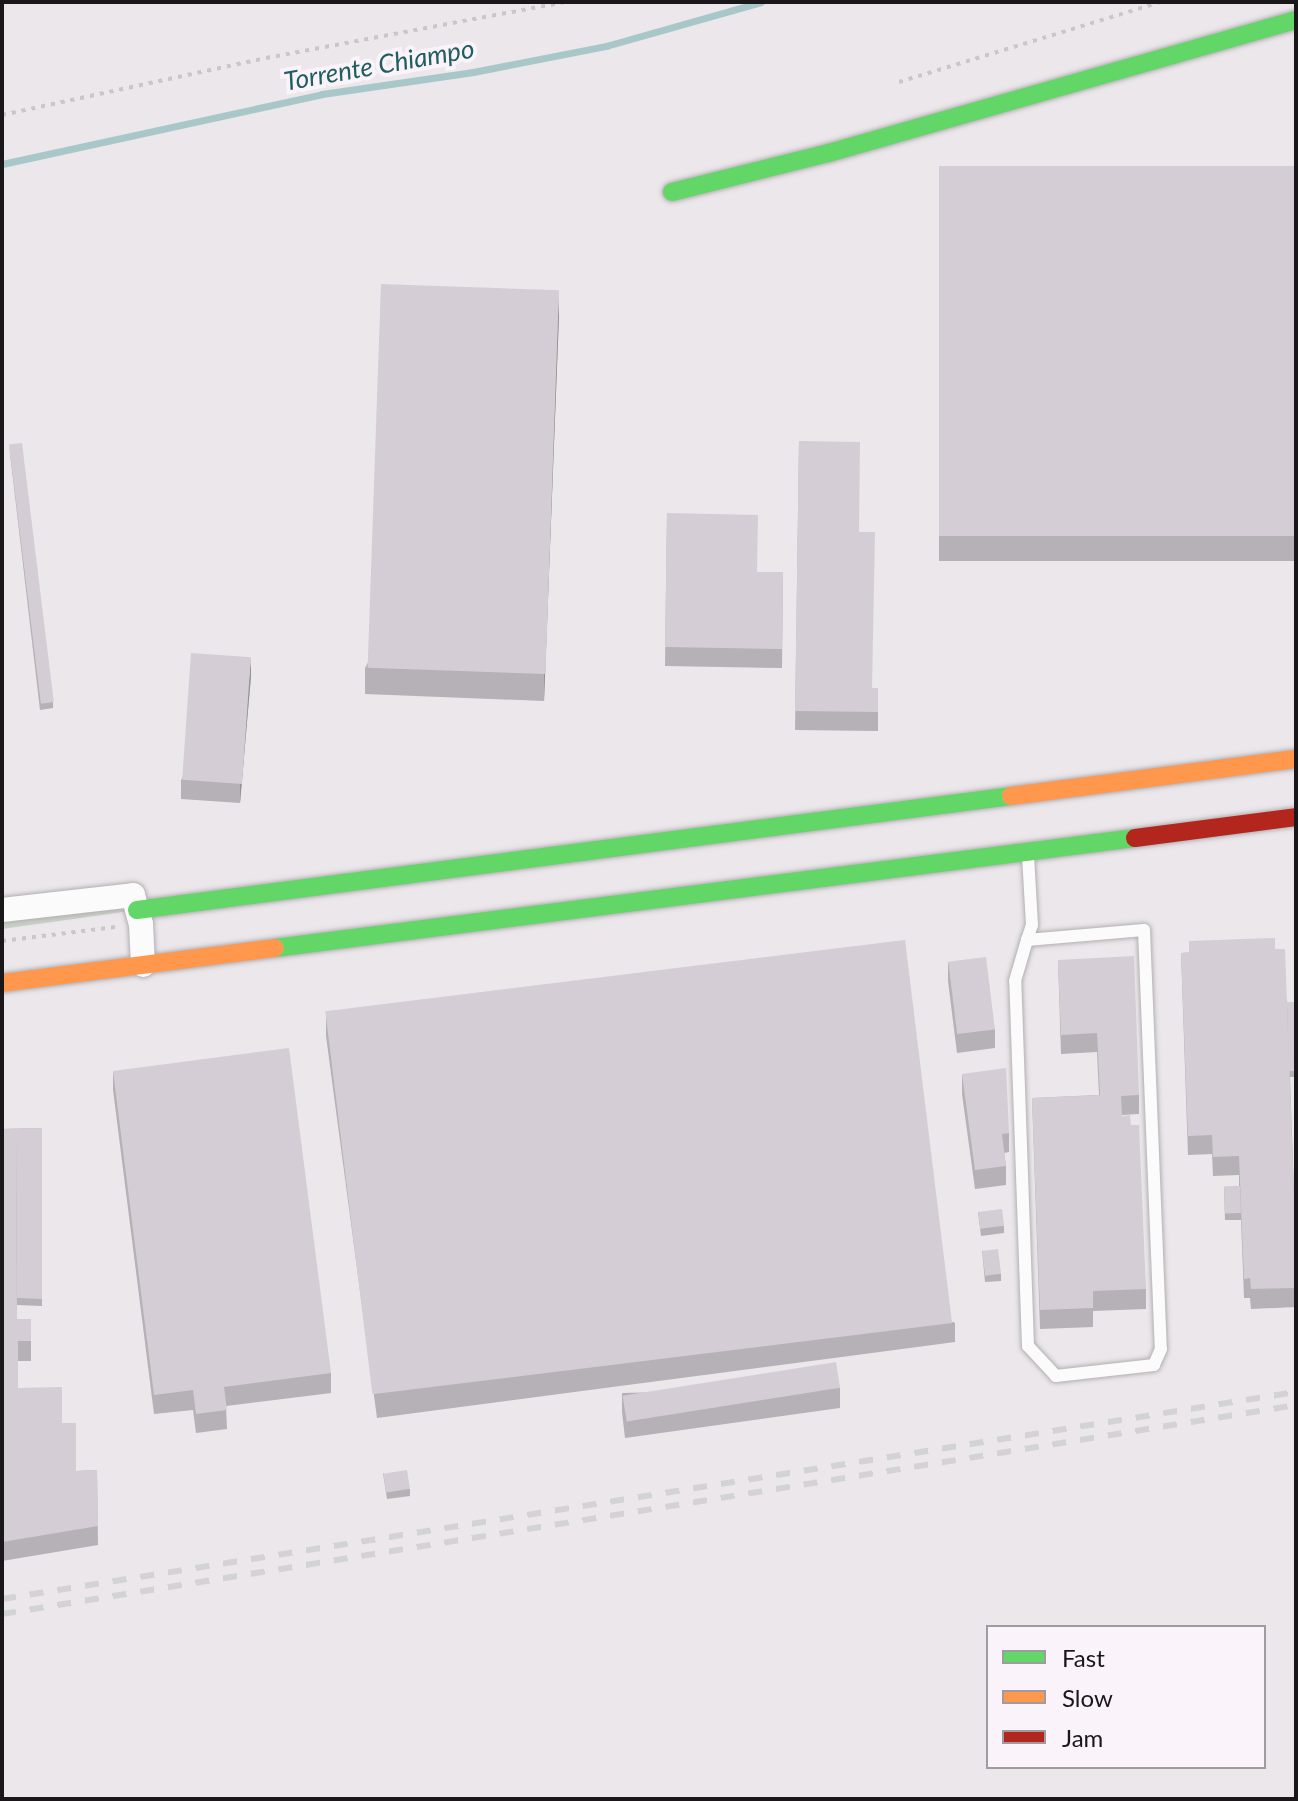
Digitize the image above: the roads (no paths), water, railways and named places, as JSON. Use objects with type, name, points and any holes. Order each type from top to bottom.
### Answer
[{"type":"street","points":[[672,192],[829,153],[1296,20]]},
{"type":"street","points":[[137,910],[1296,759]]},
{"type":"street","points":[[2,983],[1296,817]]},
{"type":"street","points":[[2,910],[133,895],[143,965]]},
{"type":"lane","points":[[1027,940],[1144,930],[1161,1349],[1154,1365],[1056,1376],[1028,1346],[1015,981],[1027,940],[1032,925],[1028,852]]},
{"type":"waterway","name":"Torrente Chiampo","points":[[2,164],[322,94],[473,72],[606,46],[761,2]]},
{"type":"railway","points":[[2,1599],[1296,1392]]},
{"type":"railway","points":[[2,1614],[1296,1405]]}]
